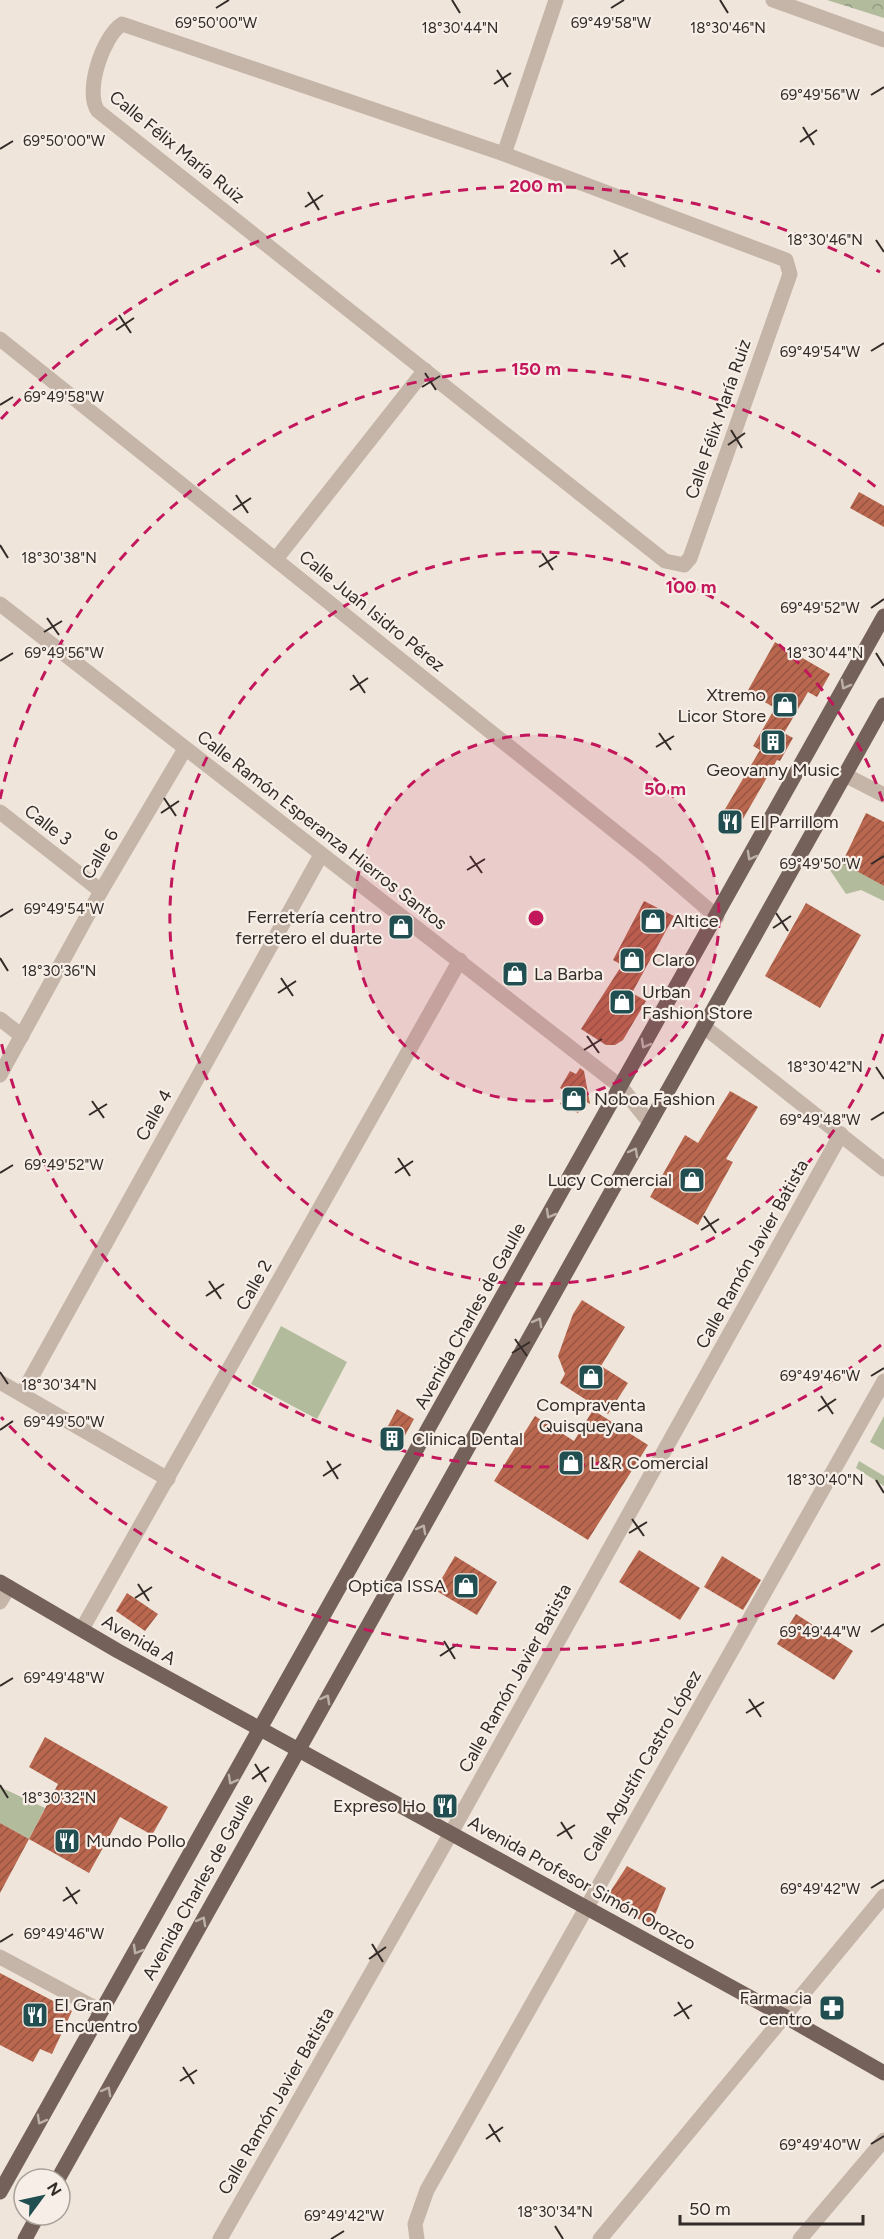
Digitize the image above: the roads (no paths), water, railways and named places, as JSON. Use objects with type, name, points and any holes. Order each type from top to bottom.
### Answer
[{"type":"main road","name":"Avenida Charles de Gaulle","points":[[0,2192],[884,616]]},
{"type":"main road","name":"Avenida Charles de Gaulle","points":[[65,2167],[884,705]]},
{"type":"main road","name":"Avenida A","points":[[4,1585],[261,1729]]},
{"type":"main road","name":"Avenida Profesor Simón Orozco","points":[[261,1729],[884,2073]]},
{"type":"street","points":[[504,154],[556,0]]},
{"type":"street","points":[[772,0],[884,40]]},
{"type":"street","name":"Calle Félix María Ruiz","points":[[128,24],[504,154],[780,256],[789,267],[790,273],[690,558],[684,565],[665,561],[425,370],[98,111],[92,97],[97,70],[106,45],[117,27],[128,24]]},
{"type":"street","name":"Calle Juan Isidro Pérez","points":[[0,339],[643,854],[717,917]]},
{"type":"street","points":[[276,559],[425,370]]},
{"type":"street","name":"Calle Ramón Esperanza Hierros Santos","points":[[0,604],[621,1087],[650,1123]]},
{"type":"street","name":"Calle 6","points":[[0,1075],[101,891],[185,749]]},
{"type":"street","points":[[844,775],[884,795]]},
{"type":"street","name":"Calle 3","points":[[0,812],[101,891]]},
{"type":"street","name":"Calle 4","points":[[22,1394],[321,855]]},
{"type":"street","name":"Calle 2","points":[[82,1629],[460,960]]},
{"type":"street","points":[[0,1019],[22,1036]]},
{"type":"street","points":[[704,1026],[884,1168]]},
{"type":"street","name":"Calle Ramón Javier Batista","points":[[220,2239],[451,1833],[841,1134]]},
{"type":"street","points":[[0,1382],[168,1479]]},
{"type":"street","name":"Calle Agustín Castro López","points":[[417,2239],[415,2224],[420,2204],[584,1908],[884,1382]]},
{"type":"street","points":[[0,1602],[4,1585]]},
{"type":"street","points":[[600,2239],[884,1896]]},
{"type":"street","points":[[0,1957],[101,2011]]},
{"type":"street","points":[[800,2239],[884,2140]]},
{"type":"place","name":"Xtremo Licor Store","points":[[785,705]]},
{"type":"place","name":"Geovanny Music","points":[[773,742]]},
{"type":"place","name":"El Parrillom","points":[[730,822]]},
{"type":"place","name":"Altice","points":[[653,921]]},
{"type":"place","name":"Ferretería centro ferretero el duarte","points":[[401,927]]},
{"type":"place","name":"Claro","points":[[632,960]]},
{"type":"place","name":"La Barba","points":[[515,974]]},
{"type":"place","name":"Urban Fashion Store","points":[[622,1002]]},
{"type":"place","name":"Noboa Fashion","points":[[574,1099]]},
{"type":"place","name":"Lucy Comercial","points":[[692,1180]]},
{"type":"place","name":"Compraventa Quisqueyana","points":[[591,1377]]},
{"type":"place","name":"Clinica Dental","points":[[392,1439]]},
{"type":"place","name":"L&R Comercial","points":[[571,1463]]},
{"type":"place","name":"Optica ISSA","points":[[466,1586]]},
{"type":"place","name":"Expreso Ho","points":[[445,1806]]},
{"type":"place","name":"Mundo Pollo","points":[[67,1841]]},
{"type":"place","name":"Farmacia centro","points":[[832,2008]]},
{"type":"place","name":"El Gran Encuentro","points":[[35,2015]]}]
